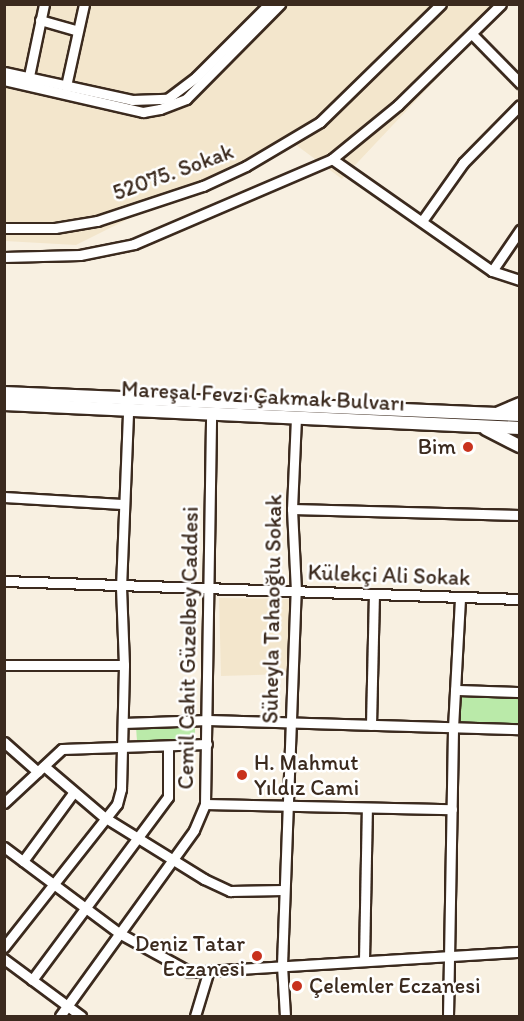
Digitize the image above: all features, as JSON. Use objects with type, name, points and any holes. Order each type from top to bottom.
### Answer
[{"type":"main road","points":[[4,393],[486,422],[519,415]]},
{"type":"main road","name":"Mareşal Fevzi Çakmak Bulvarı","points":[[4,404],[296,418],[486,422],[519,428]]},
{"type":"main road","points":[[486,422],[519,404]]},
{"type":"main road","points":[[486,422],[519,446]]},
{"type":"street","points":[[29,76],[44,4]]},
{"type":"street","points":[[66,86],[76,30],[84,4]]},
{"type":"street","points":[[4,72],[132,100],[167,99],[196,77],[269,4]]},
{"type":"street","points":[[4,80],[143,112],[160,109],[186,99],[280,4]]},
{"type":"street","name":"52075. Sokak","points":[[4,228],[55,228],[97,220],[202,186],[246,166],[320,122],[441,4]]},
{"type":"street","points":[[4,257],[80,255],[134,244],[231,206],[332,159],[398,105],[501,4]]},
{"type":"street","points":[[40,20],[76,30]]},
{"type":"street","points":[[472,34],[519,83]]},
{"type":"street","points":[[422,221],[464,164],[519,105]]},
{"type":"street","points":[[332,159],[492,271],[519,280]]},
{"type":"street","points":[[492,271],[519,230]]},
{"type":"street","points":[[4,947],[56,886],[104,817],[117,804],[123,747],[124,665],[121,588],[128,410]]},
{"type":"street","name":"Cemil Cahit Güzelbey Caddesi","points":[[60,1017],[194,830],[205,804],[211,414]]},
{"type":"street","name":"Süheyla Tahaoğlu Sokak","points":[[285,1017],[282,965],[285,808],[296,591],[292,509],[296,418]]},
{"type":"street","points":[[4,497],[123,504]]},
{"type":"street","points":[[292,509],[519,515]]},
{"type":"street","name":"Külekçi Ali Sokak","points":[[4,581],[121,588],[209,588],[519,599]]},
{"type":"street","points":[[371,725],[374,594]]},
{"type":"street","points":[[448,1017],[451,956],[453,728],[460,597]]},
{"type":"street","points":[[4,666],[124,665]]},
{"type":"street","points":[[455,690],[519,692]]},
{"type":"street","points":[[123,723],[208,720],[519,729]]},
{"type":"street","points":[[4,742],[104,817],[172,860],[230,891],[284,890]]},
{"type":"street","points":[[4,803],[62,749],[207,744]]},
{"type":"street","points":[[32,980],[135,837],[168,797],[168,746]]},
{"type":"street","points":[[23,861],[73,793]]},
{"type":"street","points":[[205,804],[285,808],[452,808]]},
{"type":"street","points":[[364,960],[367,808]]},
{"type":"street","points":[[4,847],[119,933],[190,972],[208,974],[282,965],[519,952]]},
{"type":"street","points":[[4,959],[81,1017]]},
{"type":"street","points":[[195,1017],[208,974]]},
{"type":"shaded area","points":[[4,5],[506,5],[342,179],[288,139],[76,245],[5,241]]},
{"type":"shaded area","points":[[219,598],[290,599],[287,674],[221,676]]},
{"type":"green space","points":[[460,694],[519,696],[519,724],[459,722]]},
{"type":"green space","points":[[195,725],[195,739],[137,741],[136,727]]},
{"type":"place","name":"Bim","points":[[468,447]]},
{"type":"place","name":"H. Mahmut Yıldız Cami","points":[[242,775]]},
{"type":"place","name":"Deniz Tatar Eczanesi","points":[[257,956]]},
{"type":"place","name":"Çelemler Eczanesi","points":[[297,986]]}]
